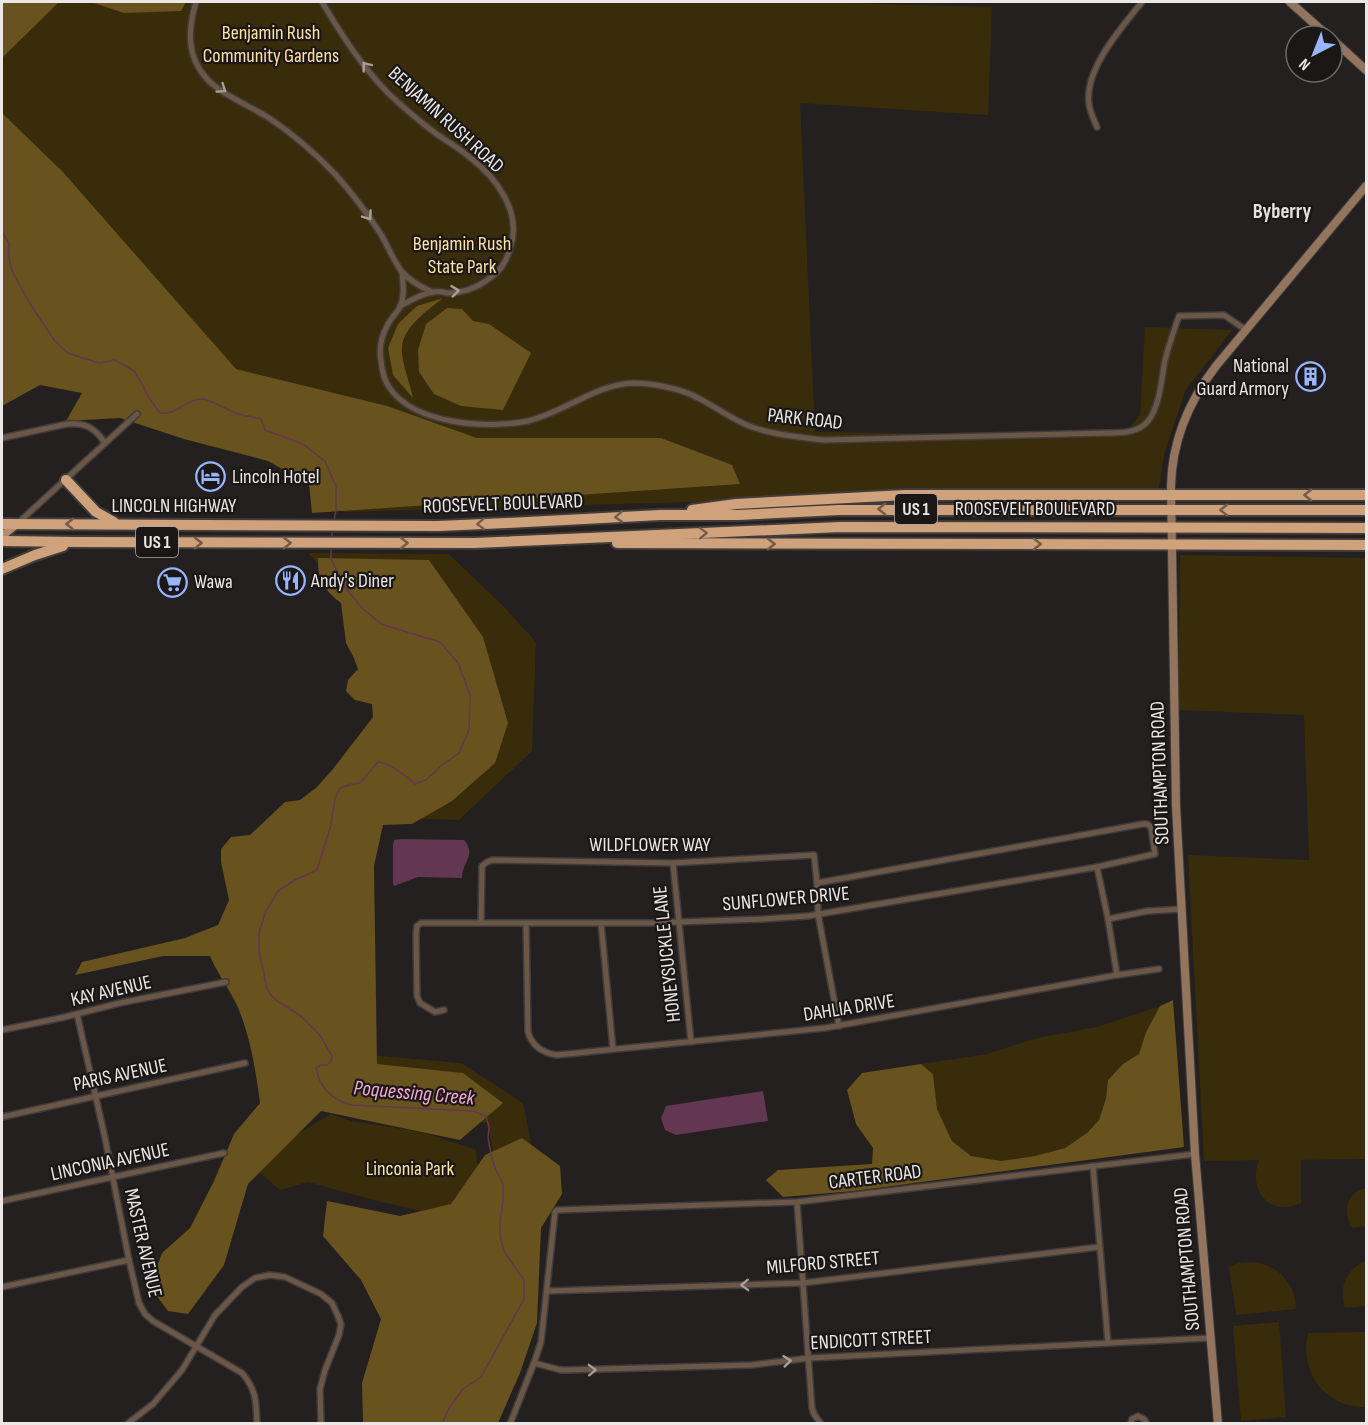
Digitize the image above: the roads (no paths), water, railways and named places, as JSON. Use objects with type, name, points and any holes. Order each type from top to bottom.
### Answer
[{"type":"highway","points":[[66,480],[96,512],[108,520],[123,524]]},
{"type":"highway","name":"ROOSEVELT BOULEVARD","points":[[660,515],[736,504],[882,495],[1366,495]]},
{"type":"highway","name":"ROOSEVELT BOULEVARD","points":[[346,526],[485,524],[660,515],[738,515],[858,509],[1346,510],[1366,508]]},
{"type":"highway","name":"LINCOLN HIGHWAY","points":[[2,524],[346,526]]},
{"type":"highway","name":"ROOSEVELT BOULEVARD","points":[[346,543],[507,542],[840,527],[1347,527],[1366,530]]},
{"type":"highway","name":"ROOSEVELT BOULEVARD","points":[[560,540],[579,543],[1366,545]]},
{"type":"highway","name":"LINCOLN HIGHWAY","points":[[3,541],[346,543]]},
{"type":"highway","points":[[2,569],[35,555],[76,542]]},
{"type":"main road","points":[[3,541],[17,524]]},
{"type":"street","points":[[196,2],[190,22],[190,44],[197,63],[207,78],[219,88],[269,118],[300,141],[325,164],[368,216],[402,272],[417,285],[433,292]]},
{"type":"street","name":"BENJAMIN RUSH ROAD","points":[[322,2],[335,26],[387,91],[414,117],[487,172],[504,195],[513,219],[514,239],[506,262],[491,278],[472,289],[450,293],[433,292],[400,306]]},
{"type":"street","points":[[1096,127],[1089,105],[1091,81],[1102,56],[1118,31],[1142,2]]},
{"type":"street","points":[[1290,2],[1315,24]]},
{"type":"street","points":[[1344,50],[1366,70]]},
{"type":"street","name":"SOUTHAMPTON ROAD","points":[[1218,1424],[1195,1154],[1176,796],[1171,510],[1174,454],[1187,412],[1203,384],[1366,186]]},
{"type":"street","points":[[400,306],[404,289],[402,272]]},
{"type":"street","name":"PARK ROAD","points":[[400,306],[382,336],[380,348],[384,376],[394,394],[409,407],[445,420],[494,425],[528,421],[554,412],[603,389],[634,383],[666,387],[694,395],[750,426],[824,440],[1129,432],[1142,427],[1150,419],[1155,409],[1166,358],[1179,316],[1224,315],[1246,330]]},
{"type":"street","points":[[17,524],[137,414]]},
{"type":"street","points":[[2,438],[67,424],[78,424],[93,429],[105,443]]},
{"type":"street","name":"SUNFLOWER DRIVE","points":[[444,1010],[435,1012],[420,1003],[417,996],[417,926],[421,923],[763,920],[818,914],[1097,867],[1155,854],[1151,827],[1143,824],[817,883]]},
{"type":"street","name":"WILDFLOWER WAY","points":[[481,923],[482,866],[492,860],[673,862],[814,855],[817,883]]},
{"type":"street","name":"HONEYSUCKLE LANE","points":[[673,862],[691,1042]]},
{"type":"street","points":[[1097,867],[1117,975]]},
{"type":"street","points":[[817,883],[818,914],[839,1026]]},
{"type":"street","points":[[1108,919],[1148,911],[1182,909]]},
{"type":"street","name":"DAHLIA DRIVE","points":[[526,923],[528,1032],[530,1040],[541,1050],[558,1055],[839,1026],[1159,969]]},
{"type":"street","points":[[602,923],[613,1049]]},
{"type":"street","name":"KAY AVENUE","points":[[2,1030],[226,982]]},
{"type":"street","name":"MASTER AVENUE","points":[[77,1014],[139,1303],[145,1314],[153,1321],[242,1373],[251,1383],[255,1394],[257,1424]]},
{"type":"street","name":"PARIS AVENUE","points":[[2,1116],[245,1063]]},
{"type":"street","name":"LINCONIA AVENUE","points":[[2,1201],[224,1153]]},
{"type":"street","name":"CARTER ROAD","points":[[547,1291],[557,1210],[797,1202],[1195,1154]]},
{"type":"street","points":[[1093,1166],[1108,1343]]},
{"type":"street","points":[[797,1202],[812,1408],[821,1424]]},
{"type":"street","name":"MILFORD STREET","points":[[547,1291],[803,1283],[1100,1247]]},
{"type":"street","points":[[2,1287],[129,1260]]},
{"type":"street","points":[[127,1424],[153,1404],[182,1370],[215,1315],[242,1287],[255,1278],[270,1275],[285,1277],[321,1294],[332,1303],[341,1324],[320,1389],[321,1424]]},
{"type":"street","points":[[510,1424],[534,1363],[542,1333],[547,1291]]},
{"type":"street","name":"ENDICOTT STREET","points":[[534,1363],[567,1371],[752,1365],[809,1358],[1210,1338]]},
{"type":"street","points":[[1131,1424],[1132,1419],[1138,1416],[1147,1424]]},
{"type":"waterway","name":"Poquessing Creek","points":[[2,232],[9,243],[12,271],[54,340],[68,353],[99,363],[114,360],[134,371],[160,413],[171,412],[192,401],[204,399],[238,414],[261,419],[265,430],[303,444],[325,461],[336,486],[334,521]]},
{"type":"waterway","name":"Poquessing Creek","points":[[331,539],[333,529]]},
{"type":"waterway","name":"Poquessing Creek","points":[[331,547],[331,559],[345,587],[362,608],[381,624],[440,642],[458,663],[470,695],[469,730],[459,753],[426,780],[415,784],[393,767],[378,762],[360,783],[340,788],[335,798],[331,825],[317,870],[278,891],[266,911],[259,933],[259,951],[267,989],[271,995],[302,1017],[319,1034],[332,1056],[327,1065],[316,1068],[320,1081],[332,1096],[351,1105],[473,1111],[486,1116],[491,1154],[503,1184],[500,1237],[505,1253],[524,1280],[524,1299],[481,1377],[463,1389],[449,1408],[442,1424]]},
{"type":"place","name":"National Guard Armory","points":[[1310,377]]},
{"type":"place","name":"Lincoln Hotel","points":[[211,477]]},
{"type":"place","name":"Andy's Diner","points":[[290,581]]},
{"type":"place","name":"Wawa","points":[[173,582]]},
{"type":"district","name":"Byberry","points":[[1282,211]]},
{"type":"park label","name":"Benjamin Rush Community Gardens","points":[[271,44]]},
{"type":"park label","name":"Benjamin Rush State Park","points":[[462,256]]},
{"type":"park label","name":"Linconia Park","points":[[410,1169]]}]
